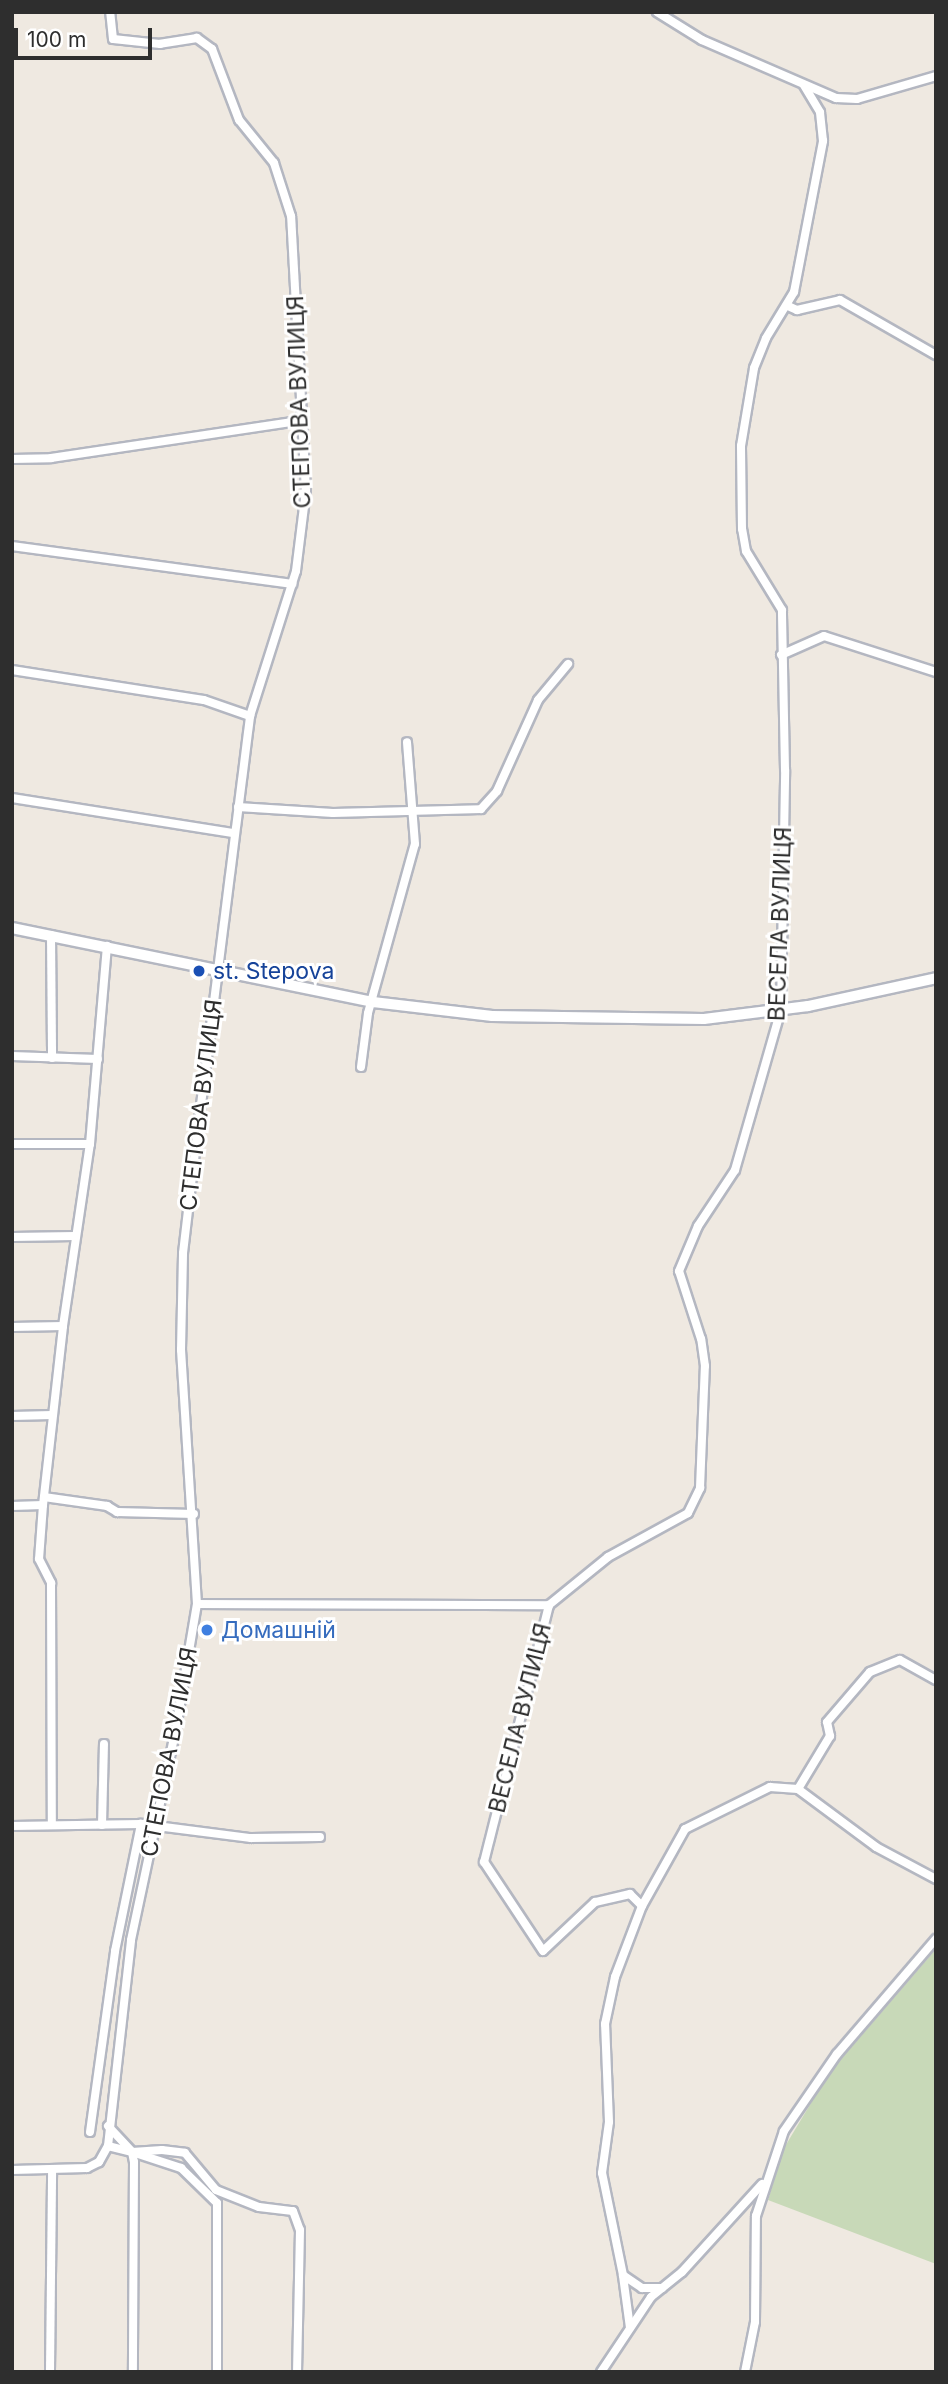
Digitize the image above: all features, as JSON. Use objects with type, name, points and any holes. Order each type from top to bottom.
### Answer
[{"type":"street","name":"СТЕПОВА ВУЛИЦЯ","points":[[107,2146],[107,2124],[131,1940],[157,1827],[197,1604],[194,1514],[181,1350],[183,1253],[250,716],[292,584],[306,491],[299,421],[291,216],[274,163],[240,120],[212,49],[197,38],[160,44],[113,39],[110,12]]},
{"type":"street","points":[[657,12],[702,40],[836,98],[857,99],[936,76]]},
{"type":"street","name":"ВЕСЕЛА ВУЛИЦЯ","points":[[642,1906],[630,1894],[595,1902],[543,1951],[484,1863],[549,1605],[584,1573],[688,1513],[696,1502],[705,1366],[701,1339],[678,1271],[698,1226],[735,1170],[780,1010],[785,770],[782,610],[752,564],[742,529],[741,446],[754,368],[766,338],[788,306],[823,141],[820,112],[804,85]]},
{"type":"street","points":[[820,112],[836,98]]},
{"type":"street","points":[[788,306],[797,310],[840,300],[936,355]]},
{"type":"street","points":[[12,459],[51,458],[299,421]]},
{"type":"street","points":[[12,547],[292,584]]},
{"type":"street","points":[[781,655],[824,636],[936,672]]},
{"type":"street","points":[[238,807],[471,813],[490,803],[537,700],[568,664]]},
{"type":"street","points":[[12,670],[204,700],[250,716]]},
{"type":"street","points":[[361,1067],[373,1002],[410,871],[416,813],[407,742]]},
{"type":"street","points":[[12,798],[234,833]]},
{"type":"street","points":[[12,928],[219,968],[373,1002],[492,1016],[704,1019],[780,1010],[936,978]]},
{"type":"street","points":[[51,935],[52,1058]]},
{"type":"street","points":[[52,1825],[51,1583],[39,1559],[52,1415],[90,1144],[107,946]]},
{"type":"street","points":[[12,1056],[98,1059]]},
{"type":"street","points":[[12,1144],[90,1144]]},
{"type":"street","points":[[12,1237],[75,1236]]},
{"type":"street","points":[[12,1327],[63,1326]]},
{"type":"street","points":[[12,1416],[52,1415]]},
{"type":"street","points":[[12,1506],[44,1501],[107,1506],[117,1512],[194,1514]]},
{"type":"street","points":[[197,1604],[549,1605]]},
{"type":"street","points":[[798,1789],[830,1736],[827,1722],[870,1672],[900,1660],[936,1680]]},
{"type":"street","points":[[102,1825],[104,1744]]},
{"type":"street","points":[[629,2328],[623,2275],[602,2173],[609,2122],[604,2034],[615,1977],[642,1906],[685,1829],[751,1793],[770,1787],[798,1789],[885,1852],[936,1879]]},
{"type":"street","points":[[12,1826],[141,1824],[251,1838],[320,1837]]},
{"type":"street","points":[[90,2132],[115,1951],[141,1824]]},
{"type":"street","points":[[745,2372],[755,2322],[756,2216],[764,2181],[784,2131],[802,2100],[936,1939]]},
{"type":"street","points":[[107,2124],[132,2152],[133,2372]]},
{"type":"street","points":[[12,2170],[87,2168],[99,2162],[107,2146],[181,2168],[217,2203],[217,2372]]},
{"type":"street","points":[[132,2152],[185,2153],[216,2190],[259,2207],[293,2211],[300,2230],[297,2372]]},
{"type":"street","points":[[50,2372],[52,2169]]},
{"type":"street","points":[[601,2372],[629,2328],[662,2288],[764,2181]]},
{"type":"street","points":[[623,2275],[642,2288],[662,2288]]},
{"type":"green space","points":[[936,1949],[936,2264],[768,2200],[784,2148],[829,2073]]},
{"type":"place","name":"st. Stepova","points":[[199,971]]},
{"type":"place","name":"Домашній","points":[[207,1630]]}]
